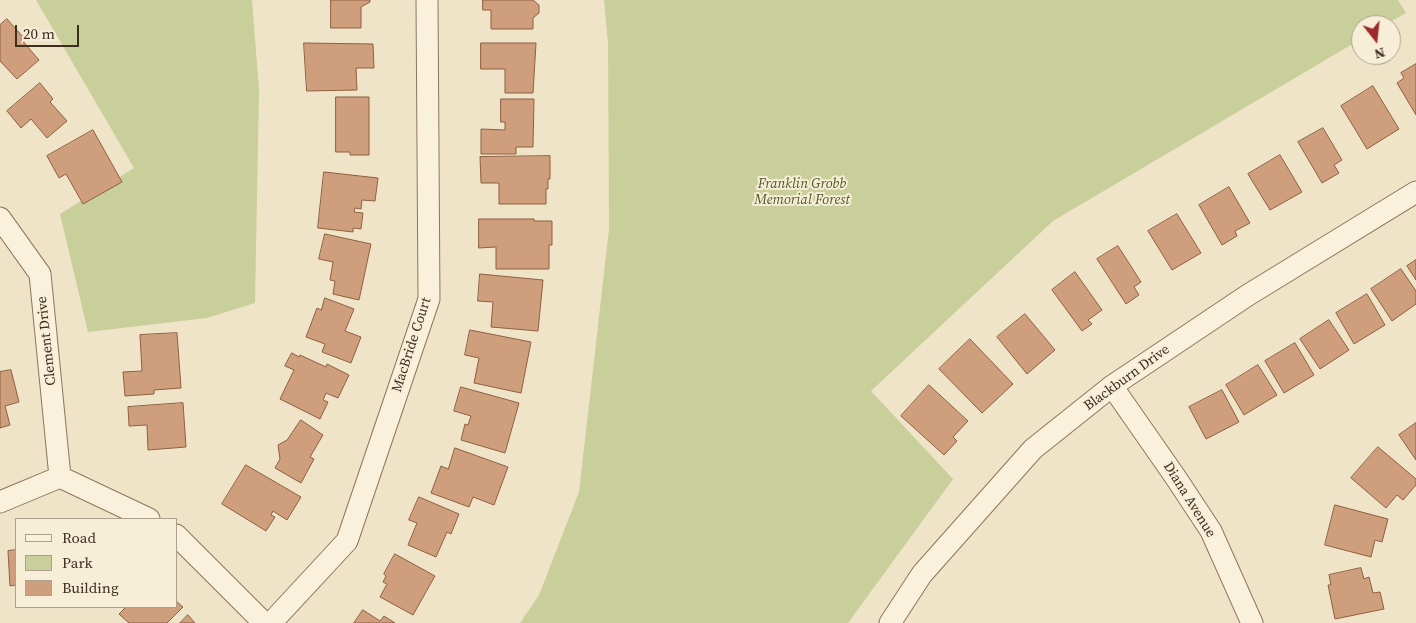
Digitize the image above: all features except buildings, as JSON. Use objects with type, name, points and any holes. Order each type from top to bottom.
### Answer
[{"type":"street","name":"MacBride Court","points":[[271,623],[347,541],[429,299],[427,0]]},
{"type":"street","name":"Blackburn Drive","points":[[890,623],[922,574],[1033,449],[1112,386],[1248,295],[1416,192]]},
{"type":"street","name":"Clement Drive","points":[[0,218],[40,274],[60,478]]},
{"type":"street","name":"Diana Avenue","points":[[1112,386],[1176,478],[1210,532],[1252,623]]},
{"type":"street","points":[[0,502],[60,478],[147,518]]},
{"type":"street","points":[[178,537],[264,623]]},
{"type":"green space","points":[[36,0],[252,0],[259,90],[255,303],[207,318],[88,332],[60,214],[134,168]]},
{"type":"green space","name":"Franklin Grobb Memorial Forest","points":[[604,0],[1398,0],[1406,13],[1401,16],[1351,15],[1351,45],[1053,221],[871,391],[953,479],[848,623],[520,623],[539,595],[579,492],[609,229],[608,43]]}]
